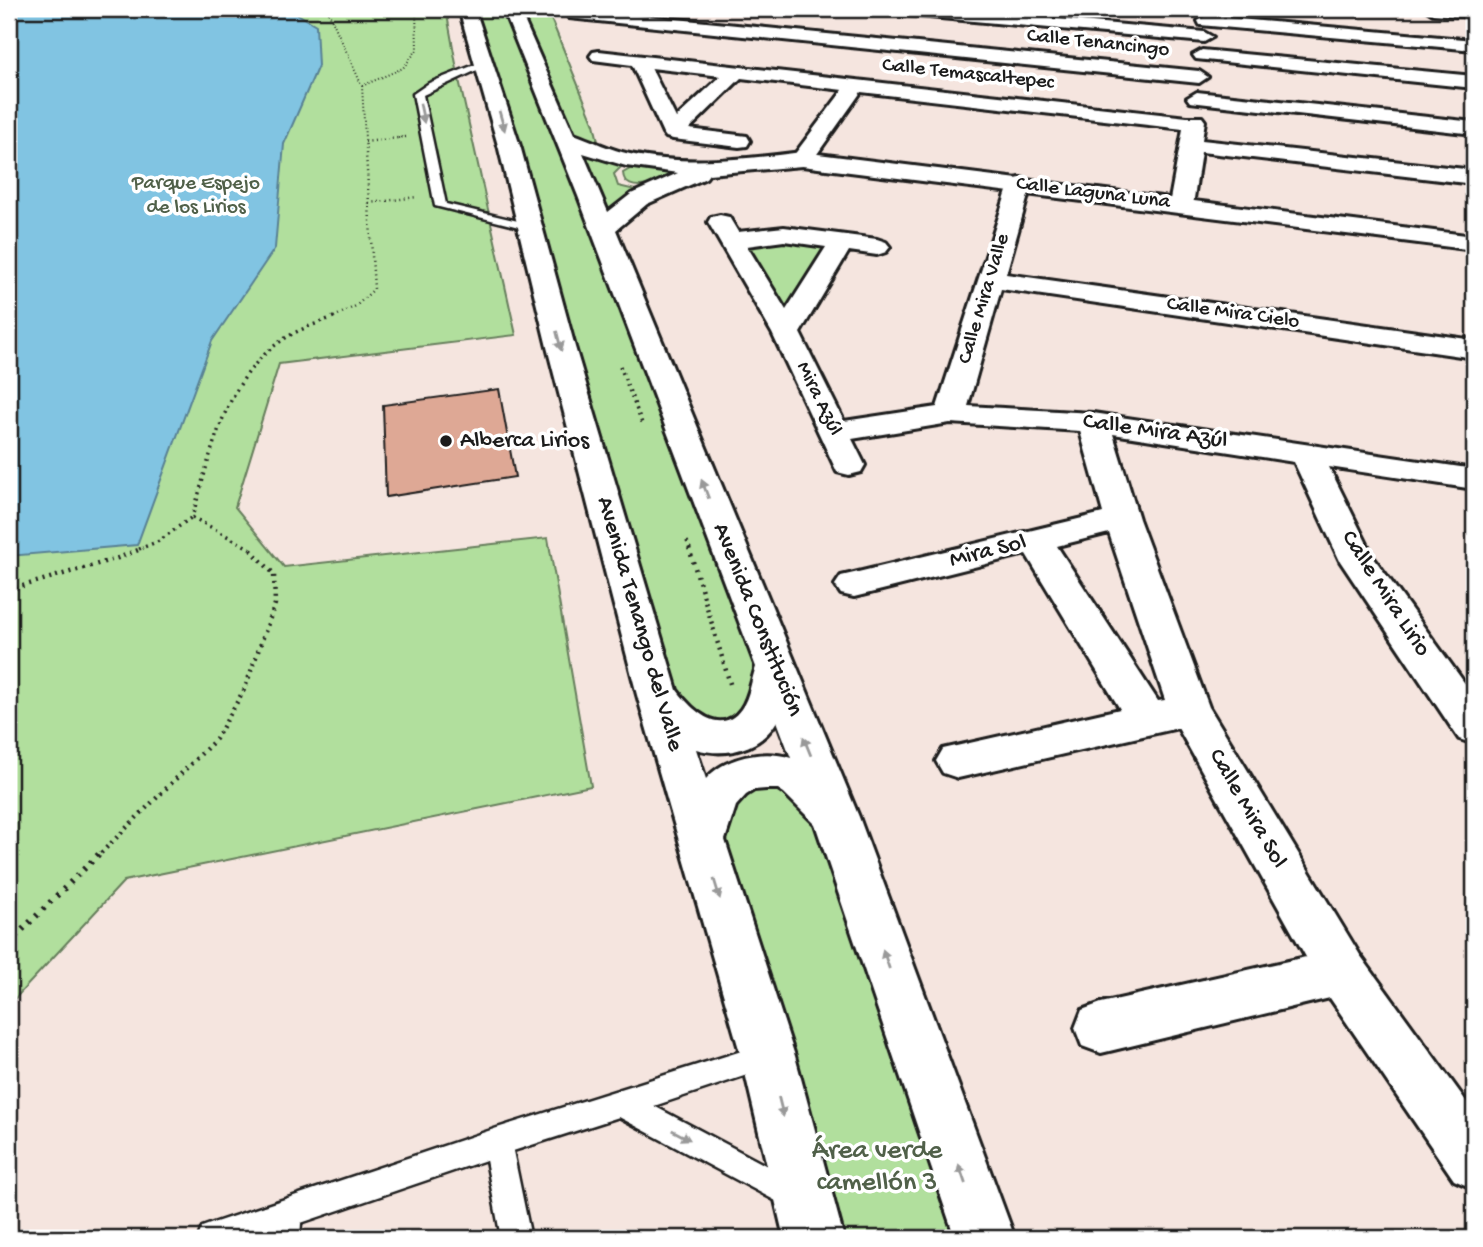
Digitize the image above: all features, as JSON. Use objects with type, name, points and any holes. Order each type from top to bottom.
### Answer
[{"type":"street","name":"Avenida Tenango del Valle","points":[[468,9],[531,228],[561,347],[658,695],[768,1056],[814,1238]]},
{"type":"street","name":"Avenida Constitución","points":[[511,9],[568,139],[775,669],[836,817],[985,1238]]},
{"type":"street","points":[[667,63],[730,9]]},
{"type":"street","points":[[895,9],[1474,45]]},
{"type":"street","points":[[1443,9],[1474,12]]},
{"type":"street","name":"Calle Tenancingo","points":[[575,14],[1199,77]]},
{"type":"street","points":[[1181,205],[1193,134],[1205,30]]},
{"type":"street","points":[[1205,30],[1474,82]]},
{"type":"street","name":"Calle Temascaltepec","points":[[599,56],[856,85],[1474,177]]},
{"type":"street","points":[[639,61],[673,133]]},
{"type":"street","points":[[673,133],[736,72]]},
{"type":"street","points":[[802,159],[856,85]]},
{"type":"street","points":[[1197,98],[1474,128]]},
{"type":"street","points":[[673,133],[738,141]]},
{"type":"street","name":"Calle Laguna Luna","points":[[568,139],[597,152],[636,162],[710,169],[802,159],[1474,243]]},
{"type":"street","points":[[636,162],[618,172],[620,181],[635,189],[653,191]]},
{"type":"street","name":"Calle Laguna Luna","points":[[603,228],[625,208],[653,191],[710,169]]},
{"type":"street","name":"Calle Mira Valle","points":[[950,414],[1020,185]]},
{"type":"street","name":"Mira Azúl","points":[[786,333],[842,242],[784,234],[726,231],[786,333],[849,465]]},
{"type":"street","points":[[842,242],[877,247]]},
{"type":"street","name":"Calle Mira Cielo","points":[[991,280],[1474,349]]},
{"type":"street","name":"Calle Mira Azúl","points":[[834,432],[950,414],[1093,422],[1474,479]]},
{"type":"street","name":"Calle Mira Sol","points":[[1093,422],[1122,519],[1189,710],[1342,972],[1474,1160]]},
{"type":"street","name":"Calle Mira Lirio","points":[[1306,453],[1358,561],[1474,728]]},
{"type":"street","name":"Mira Sol","points":[[854,585],[1122,519]]},
{"type":"street","points":[[1035,540],[1147,718]]},
{"type":"street","points":[[658,695],[675,719],[699,736],[714,738],[737,734],[755,722],[767,697],[775,669]]},
{"type":"street","points":[[958,761],[1189,710]]},
{"type":"street","points":[[702,841],[712,809],[729,783],[757,772],[788,774],[815,793],[836,817]]},
{"type":"street","points":[[1101,1028],[1342,972]]},
{"type":"lane","points":[[485,64],[432,85],[418,94],[442,206],[531,228]]},
{"type":"lane","points":[[213,1238],[286,1226],[498,1142],[768,1056]]},
{"type":"lane","points":[[621,1103],[804,1201]]},
{"type":"lane","points":[[498,1142],[516,1238]]},
{"type":"path","points":[[9,590],[118,558],[159,541],[192,517],[219,427],[241,378],[257,356],[286,337],[366,299],[374,289],[362,86],[328,11],[323,9]]},
{"type":"path","points":[[362,86],[403,68],[417,50],[416,9]]},
{"type":"path","points":[[365,142],[427,134]]},
{"type":"path","points":[[369,203],[440,194]]},
{"type":"path","points":[[9,943],[216,739],[245,688],[275,604],[274,574],[251,549],[192,517]]},
{"type":"green space","name":"Parque Espejo de los Lirios","points":[[9,9],[446,9],[458,75],[516,335],[279,364],[235,507],[284,567],[548,538],[591,786],[124,881],[9,1005]]},
{"type":"green space","points":[[510,9],[568,145],[771,670],[737,730],[677,716],[469,11]]},
{"type":"green space","points":[[517,9],[547,9],[594,124],[600,150],[573,138]]},
{"type":"green space","points":[[576,146],[624,164],[614,174],[618,186],[644,192],[605,220]]},
{"type":"green space","points":[[637,165],[692,171],[653,184],[633,185],[626,181],[623,173]]},
{"type":"green space","points":[[783,236],[834,242],[785,324],[737,241]]},
{"type":"green space","name":"Área verde camellón 3","points":[[774,778],[831,823],[977,1238],[823,1238],[710,827],[725,802]]},
{"type":"water","points":[[9,9],[289,9],[316,25],[318,66],[284,144],[275,248],[212,341],[137,545],[9,556]]},
{"type":"building","name":"Alberca Lirios","points":[[499,389],[515,477],[386,497],[383,405]]},
{"type":"place","name":"Alberca Lirios","points":[[446,441]]}]
